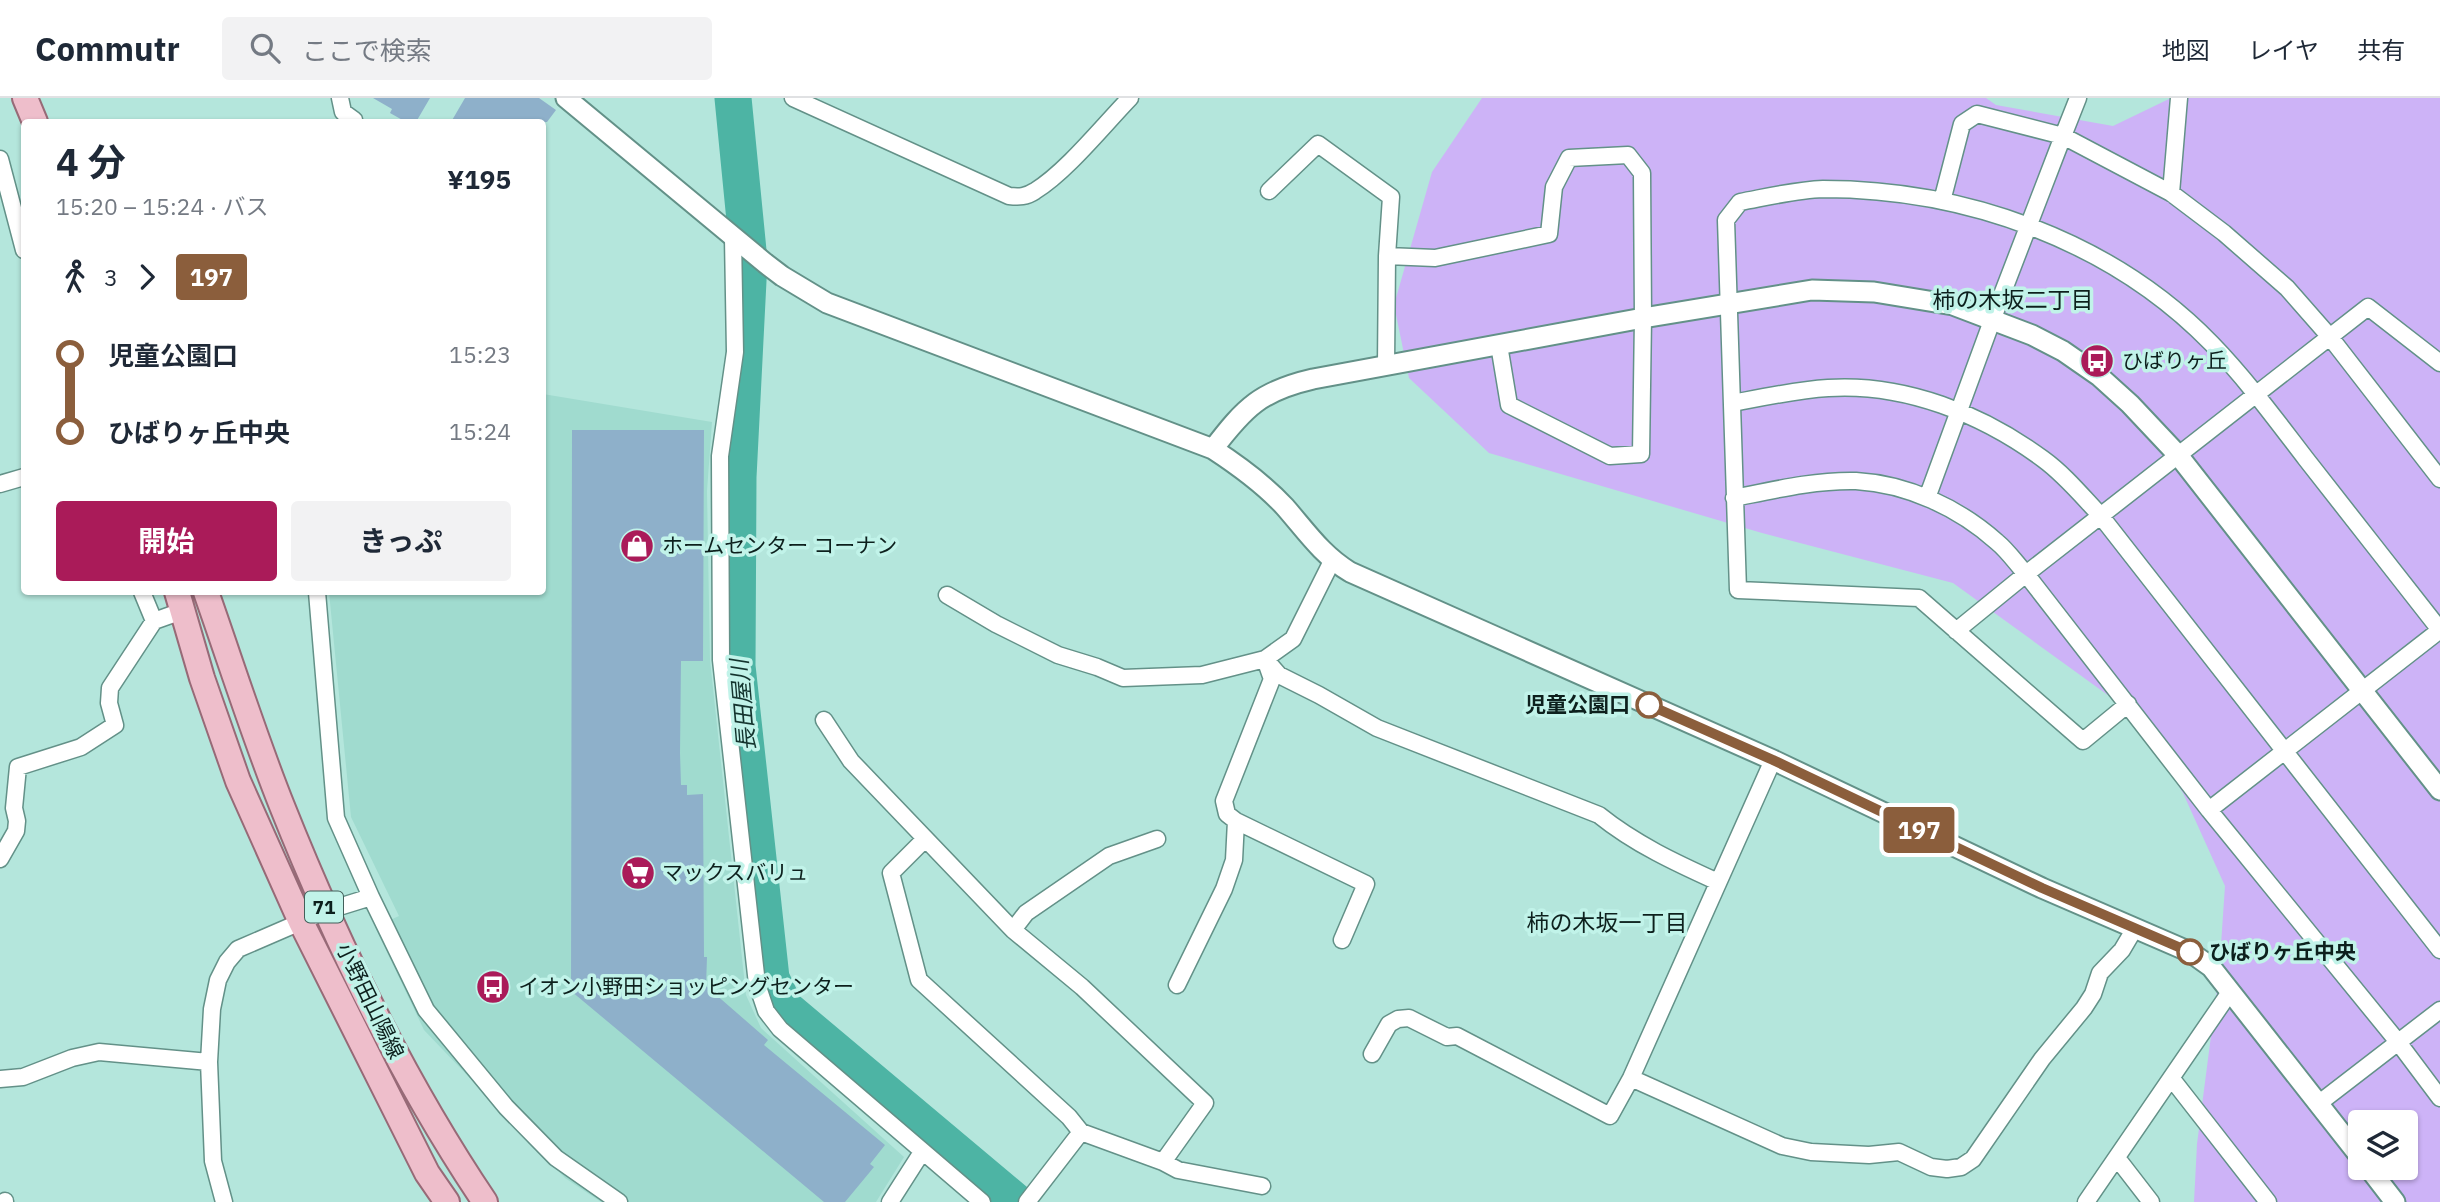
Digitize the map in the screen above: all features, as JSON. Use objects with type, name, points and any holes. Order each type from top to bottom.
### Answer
[{"type":"main road","points":[[25,98],[34,119]]},
{"type":"main road","name":"小野田山陽線","points":[[207,595],[281,805],[326,911],[404,1070],[485,1202]]},
{"type":"main road","name":"小野田山陽線","points":[[179,601],[202,678],[238,781],[301,922],[428,1173],[447,1202]]},
{"type":"street","points":[[340,98],[343,112],[353,119]]},
{"type":"street","points":[[566,98],[733,238],[765,263],[827,303],[1213,449],[1263,485],[1332,561],[1375,584],[1773,760],[1955,847],[2190,952],[2211,967],[2348,1142]]},
{"type":"street","points":[[793,98],[1009,196],[1022,197],[1035,192],[1057,174],[1130,98]]},
{"type":"street","points":[[1927,498],[2078,98]]},
{"type":"street","points":[[2171,193],[2179,98]]},
{"type":"street","points":[[1942,201],[1962,124],[1977,114],[2063,136],[2171,193],[2224,233],[2287,288],[2330,337],[2440,479]]},
{"type":"street","points":[[1269,191],[1318,144],[1391,197],[1387,256],[1386,365]]},
{"type":"street","points":[[1387,256],[1435,258],[1549,234],[1554,187],[1569,158],[1628,155],[1642,173],[1641,454],[1610,456],[1509,405],[1499,345]]},
{"type":"street","points":[[0,159],[21,239]]},
{"type":"street","points":[[2127,704],[2083,741],[1919,598],[1738,590],[1726,220],[1740,202],[1821,189],[1886,193],[1942,201],[2029,225],[2076,247],[2145,287],[2212,344],[2256,394],[2440,630],[2209,810]]},
{"type":"street","points":[[733,238],[735,352],[720,456],[721,660],[757,984],[766,1011],[780,1029],[982,1202]]},
{"type":"street","points":[[1213,449],[1237,418],[1261,397],[1283,386],[1386,365],[1812,290],[1874,292],[1953,305],[1993,318],[2063,351],[2099,376],[2130,404],[2178,455],[2440,790]]},
{"type":"street","points":[[1956,631],[2100,515],[2368,307],[2440,363]]},
{"type":"street","points":[[1732,403],[1840,388],[1893,393],[1959,411],[2014,440],[2043,459],[2064,476],[2100,515],[2440,950]]},
{"type":"street","points":[[0,484],[21,478]]},
{"type":"street","points":[[1734,498],[1794,486],[1856,481],[1880,484],[1941,503],[1998,543],[2026,574],[2209,810],[2398,1042],[2440,1098]]},
{"type":"street","points":[[947,596],[1058,655],[1123,678],[1202,675],[1265,659],[1293,639],[1332,561]]},
{"type":"street","points":[[143,595],[154,621]]},
{"type":"street","points":[[317,595],[336,818],[426,1010],[506,1107],[556,1158],[619,1202]]},
{"type":"street","points":[[0,859],[16,831],[14,808],[18,767],[82,747],[115,725],[109,703],[110,688],[154,621],[179,601]]},
{"type":"street","points":[[1265,659],[1272,679],[1224,801],[1227,814],[1236,821],[1366,884],[1342,940]]},
{"type":"street","points":[[1265,659],[1279,675],[1377,728],[1599,815],[1623,834],[1658,854],[1718,882]]},
{"type":"street","points":[[824,720],[851,761],[1013,930],[1082,987],[1205,1103],[1163,1163]]},
{"type":"street","points":[[1372,1054],[1389,1024],[1398,1019],[1409,1018],[1447,1037],[1457,1036],[1611,1116],[1631,1078],[1773,760]]},
{"type":"street","points":[[1177,985],[1224,889],[1234,860],[1236,821]]},
{"type":"street","points":[[925,839],[891,873],[919,980],[1069,1118],[1080,1132],[1178,1170],[1262,1186]]},
{"type":"street","points":[[1013,930],[1026,913],[1109,856],[1157,839]]},
{"type":"street","points":[[224,1202],[213,1161],[209,1062],[212,1009],[218,980],[227,962],[238,949],[326,911],[371,897]]},
{"type":"street","points":[[1631,1078],[1783,1146],[1811,1153],[1835,1155],[1899,1152],[1931,1167],[1961,1167],[1973,1159],[2042,1059],[2084,1008],[2093,994],[2100,973],[2122,950],[2134,928]]},
{"type":"street","points":[[2086,1202],[2230,992]]},
{"type":"street","points":[[2318,1104],[2440,1010]]},
{"type":"street","points":[[0,1079],[23,1077],[72,1058],[99,1052],[209,1062]]},
{"type":"street","points":[[2172,1079],[2268,1202]]},
{"type":"street","points":[[1028,1201],[1080,1132]]},
{"type":"street","points":[[890,1202],[922,1152]]},
{"type":"street","points":[[2117,1158],[2151,1202]]},
{"type":"street","points":[[2378,1180],[2395,1202]]},
{"type":"shaded area","points":[[1482,98],[1986,98],[1996,105],[2113,126],[2171,98],[2440,98],[2440,1202],[2194,1202],[2197,1144],[2219,974],[2225,886],[2183,793],[2134,714],[1953,583],[1762,533],[1489,453],[1409,378],[1394,305],[1432,172]]},
{"type":"shaded area","name":"イオン小野田ショッピングセンター","points":[[546,394],[712,422],[707,491],[710,660],[746,995],[761,1028],[904,1157],[876,1202],[601,1202],[565,1178],[424,1030],[375,927],[399,916],[351,817],[329,595],[546,595]]},
{"type":"building","points":[[373,98],[430,98],[418,119],[401,119],[390,113],[392,109]]},
{"type":"building","points":[[465,98],[539,98],[556,110],[547,122],[546,119],[453,119]]},
{"type":"building","points":[[572,430],[704,430],[703,661],[681,661],[680,753],[681,785],[687,785],[687,795],[703,794],[706,986],[768,1040],[764,1045],[885,1145],[870,1164],[874,1167],[845,1202],[824,1202],[571,991]]},
{"type":"waterway","name":"長田屋川","points":[[733,98],[749,261],[738,477],[737,666],[771,978],[785,1008],[1016,1202]]},
{"type":"bus line","name":"197","points":[[1649,705],[1773,760],[2042,888],[2190,952]]},
{"type":"place","name":"ひばりヶ丘","points":[[2097,361]]},
{"type":"place","name":"ホームセンター コーナン","points":[[637,546]]},
{"type":"place","name":"児童公園口","points":[[1649,705]]},
{"type":"place","name":"マックスバリュ","points":[[638,873]]},
{"type":"place","name":"ひばりヶ丘中央","points":[[2190,952]]},
{"type":"place","name":"イオン小野田ショッピングセンター","points":[[493,987]]},
{"type":"district","name":"柿の木坂二丁目","points":[[2013,300]]},
{"type":"district","name":"柿の木坂一丁目","points":[[1607,923]]}]
